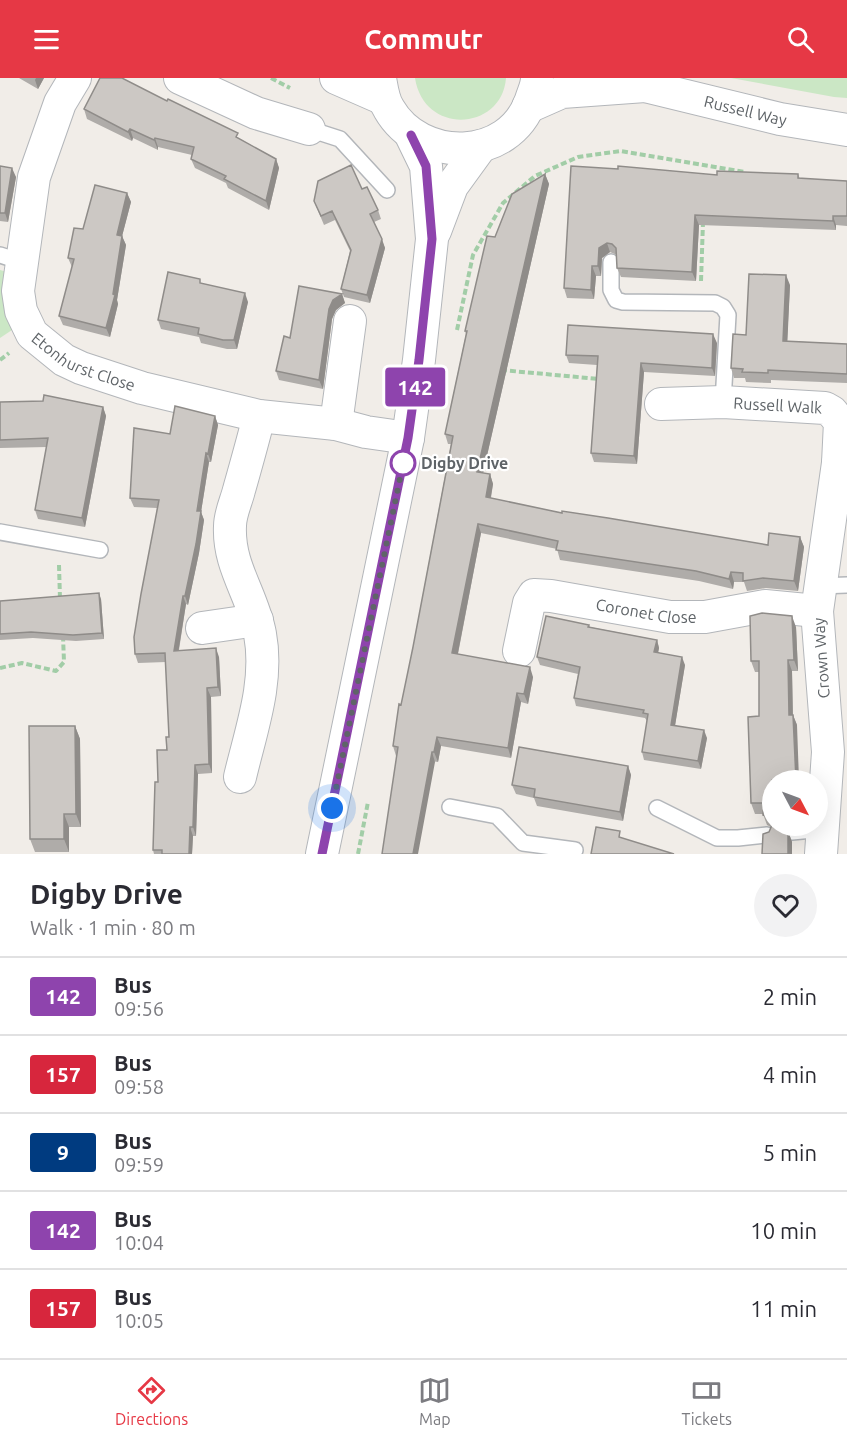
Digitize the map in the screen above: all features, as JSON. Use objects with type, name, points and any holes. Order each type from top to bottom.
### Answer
[{"type":"street","name":"Etonhurst Close","points":[[75,78],[60,103],[34,177],[11,258],[21,311],[32,334],[63,360],[142,388],[260,416],[336,424],[366,432],[408,438]]},
{"type":"street","points":[[180,78],[256,113],[309,129]]},
{"type":"street","points":[[322,854],[408,438],[432,239],[426,166],[411,135],[400,124],[382,89],[336,78]]},
{"type":"street","name":"Russell Way","points":[[533,93],[562,92],[636,82],[780,119],[847,130]]},
{"type":"street","points":[[411,135],[435,146],[453,150],[481,146],[512,129],[533,93]]},
{"type":"street","points":[[432,239],[452,186],[481,146]]},
{"type":"street","points":[[336,424],[350,321]]},
{"type":"street","name":"Russell Walk","points":[[661,404],[723,402],[825,408],[832,412],[840,422],[843,463]]},
{"type":"street","points":[[240,777],[263,680],[264,659],[253,606],[237,572],[230,548],[230,523],[260,416]]},
{"type":"street","name":"Crown Way","points":[[822,842],[828,752],[828,594],[843,463]]},
{"type":"street","name":"Coronet Close","points":[[519,651],[528,603],[534,595],[670,617],[705,617],[828,594]]},
{"type":"street","points":[[202,628],[257,620]]},
{"type":"lane","points":[[309,129],[340,139],[387,190]]},
{"type":"lane","points":[[611,262],[610,290],[616,300],[715,303],[723,308],[728,315],[723,402]]},
{"type":"lane","points":[[0,532],[100,550]]},
{"type":"lane","points":[[450,807],[497,816],[522,848],[576,850]]},
{"type":"lane","points":[[657,808],[717,838],[762,836]]},
{"type":"lane","points":[[804,836],[822,842]]},
{"type":"path","points":[[456,332],[473,255],[502,203],[535,176],[578,157],[621,151],[750,173]]},
{"type":"path","points":[[700,302],[704,213]]},
{"type":"path","points":[[496,370],[602,379]]},
{"type":"path","points":[[57,543],[61,603]]},
{"type":"path","points":[[0,668],[22,663],[56,671],[64,662],[62,626]]},
{"type":"green space","points":[[415,78],[506,78],[501,96],[491,109],[478,117],[462,120],[447,117],[432,110],[421,97]]},
{"type":"green space","points":[[731,78],[847,78],[847,98],[834,97]]},
{"type":"green space","points":[[0,270],[11,273],[8,313],[12,330],[0,338]]},
{"type":"building","points":[[100,78],[122,78],[167,101],[168,99],[238,133],[236,137],[276,159],[266,201],[224,179],[226,176],[191,159],[194,147],[155,138],[154,140],[130,129],[128,132],[84,109]]},
{"type":"building","points":[[351,165],[362,189],[367,187],[378,210],[370,214],[382,239],[367,295],[341,289],[351,250],[332,211],[321,216],[314,201],[318,181]]},
{"type":"building","points":[[0,166],[12,168],[5,213],[0,213]]},
{"type":"building","points":[[571,166],[618,169],[618,166],[717,175],[717,171],[798,174],[798,178],[847,181],[847,216],[833,216],[833,221],[695,215],[692,272],[617,268],[616,248],[607,243],[599,248],[598,266],[592,266],[591,290],[564,288]]},
{"type":"building","points":[[545,174],[477,472],[490,474],[486,497],[562,513],[562,511],[608,518],[768,545],[769,533],[800,537],[794,581],[763,578],[743,581],[743,573],[731,572],[729,579],[696,571],[556,550],[558,541],[478,524],[452,653],[530,667],[524,694],[517,693],[508,748],[437,737],[434,752],[432,752],[413,854],[382,854],[398,747],[393,746],[399,704],[401,705],[413,647],[453,436],[445,434],[467,331],[465,331],[487,236],[495,237],[512,194]]},
{"type":"building","points":[[95,185],[127,193],[117,235],[122,236],[113,294],[115,295],[106,328],[59,316],[74,259],[68,258],[74,228],[83,229]]},
{"type":"building","points":[[168,272],[200,279],[200,283],[245,293],[234,340],[223,340],[198,334],[199,328],[158,320]]},
{"type":"building","points":[[749,274],[786,275],[783,341],[847,344],[847,374],[768,370],[768,373],[742,372],[743,369],[731,368],[733,334],[746,335]]},
{"type":"building","points":[[299,286],[342,294],[333,300],[329,309],[319,380],[276,371],[284,336],[290,338]]},
{"type":"building","points":[[568,325],[713,334],[712,368],[641,363],[634,456],[591,453],[598,356],[566,355]]},
{"type":"building","points":[[44,395],[103,407],[82,518],[35,510],[48,438],[0,440],[0,402],[43,401]]},
{"type":"building","points":[[175,406],[215,416],[208,454],[206,453],[197,511],[201,511],[196,544],[185,596],[183,596],[174,651],[216,648],[218,687],[207,688],[209,764],[195,765],[193,827],[190,827],[189,854],[162,854],[162,850],[153,850],[155,782],[158,782],[157,750],[167,750],[166,737],[169,737],[165,653],[135,654],[134,637],[159,500],[130,498],[134,428],[170,434]]},
{"type":"building","points":[[99,593],[102,633],[0,634],[0,601]]},
{"type":"building","points":[[762,613],[792,616],[794,660],[788,660],[789,715],[793,715],[796,770],[762,770],[762,803],[751,803],[748,717],[759,716],[759,661],[751,661],[750,616]]},
{"type":"building","points":[[546,616],[589,625],[588,627],[657,640],[654,652],[682,657],[671,725],[704,730],[698,761],[642,752],[648,714],[643,713],[644,710],[574,698],[580,667],[537,657]]},
{"type":"building","points":[[29,726],[75,726],[76,814],[64,814],[64,839],[30,839]]},
{"type":"building","points":[[519,747],[628,766],[620,812],[534,797],[535,789],[512,785]]},
{"type":"building","points":[[596,827],[620,831],[619,837],[674,854],[591,854]]},
{"type":"building","points":[[763,836],[788,836],[788,854],[762,854]]},
{"type":"bus line","name":"142","points":[[322,854],[408,438],[419,360],[432,239],[426,166],[411,135]]},
{"type":"place","name":"Digby Drive","points":[[403,463]]},
{"type":"route","points":[[332,808],[404,459],[403,463]]}]
